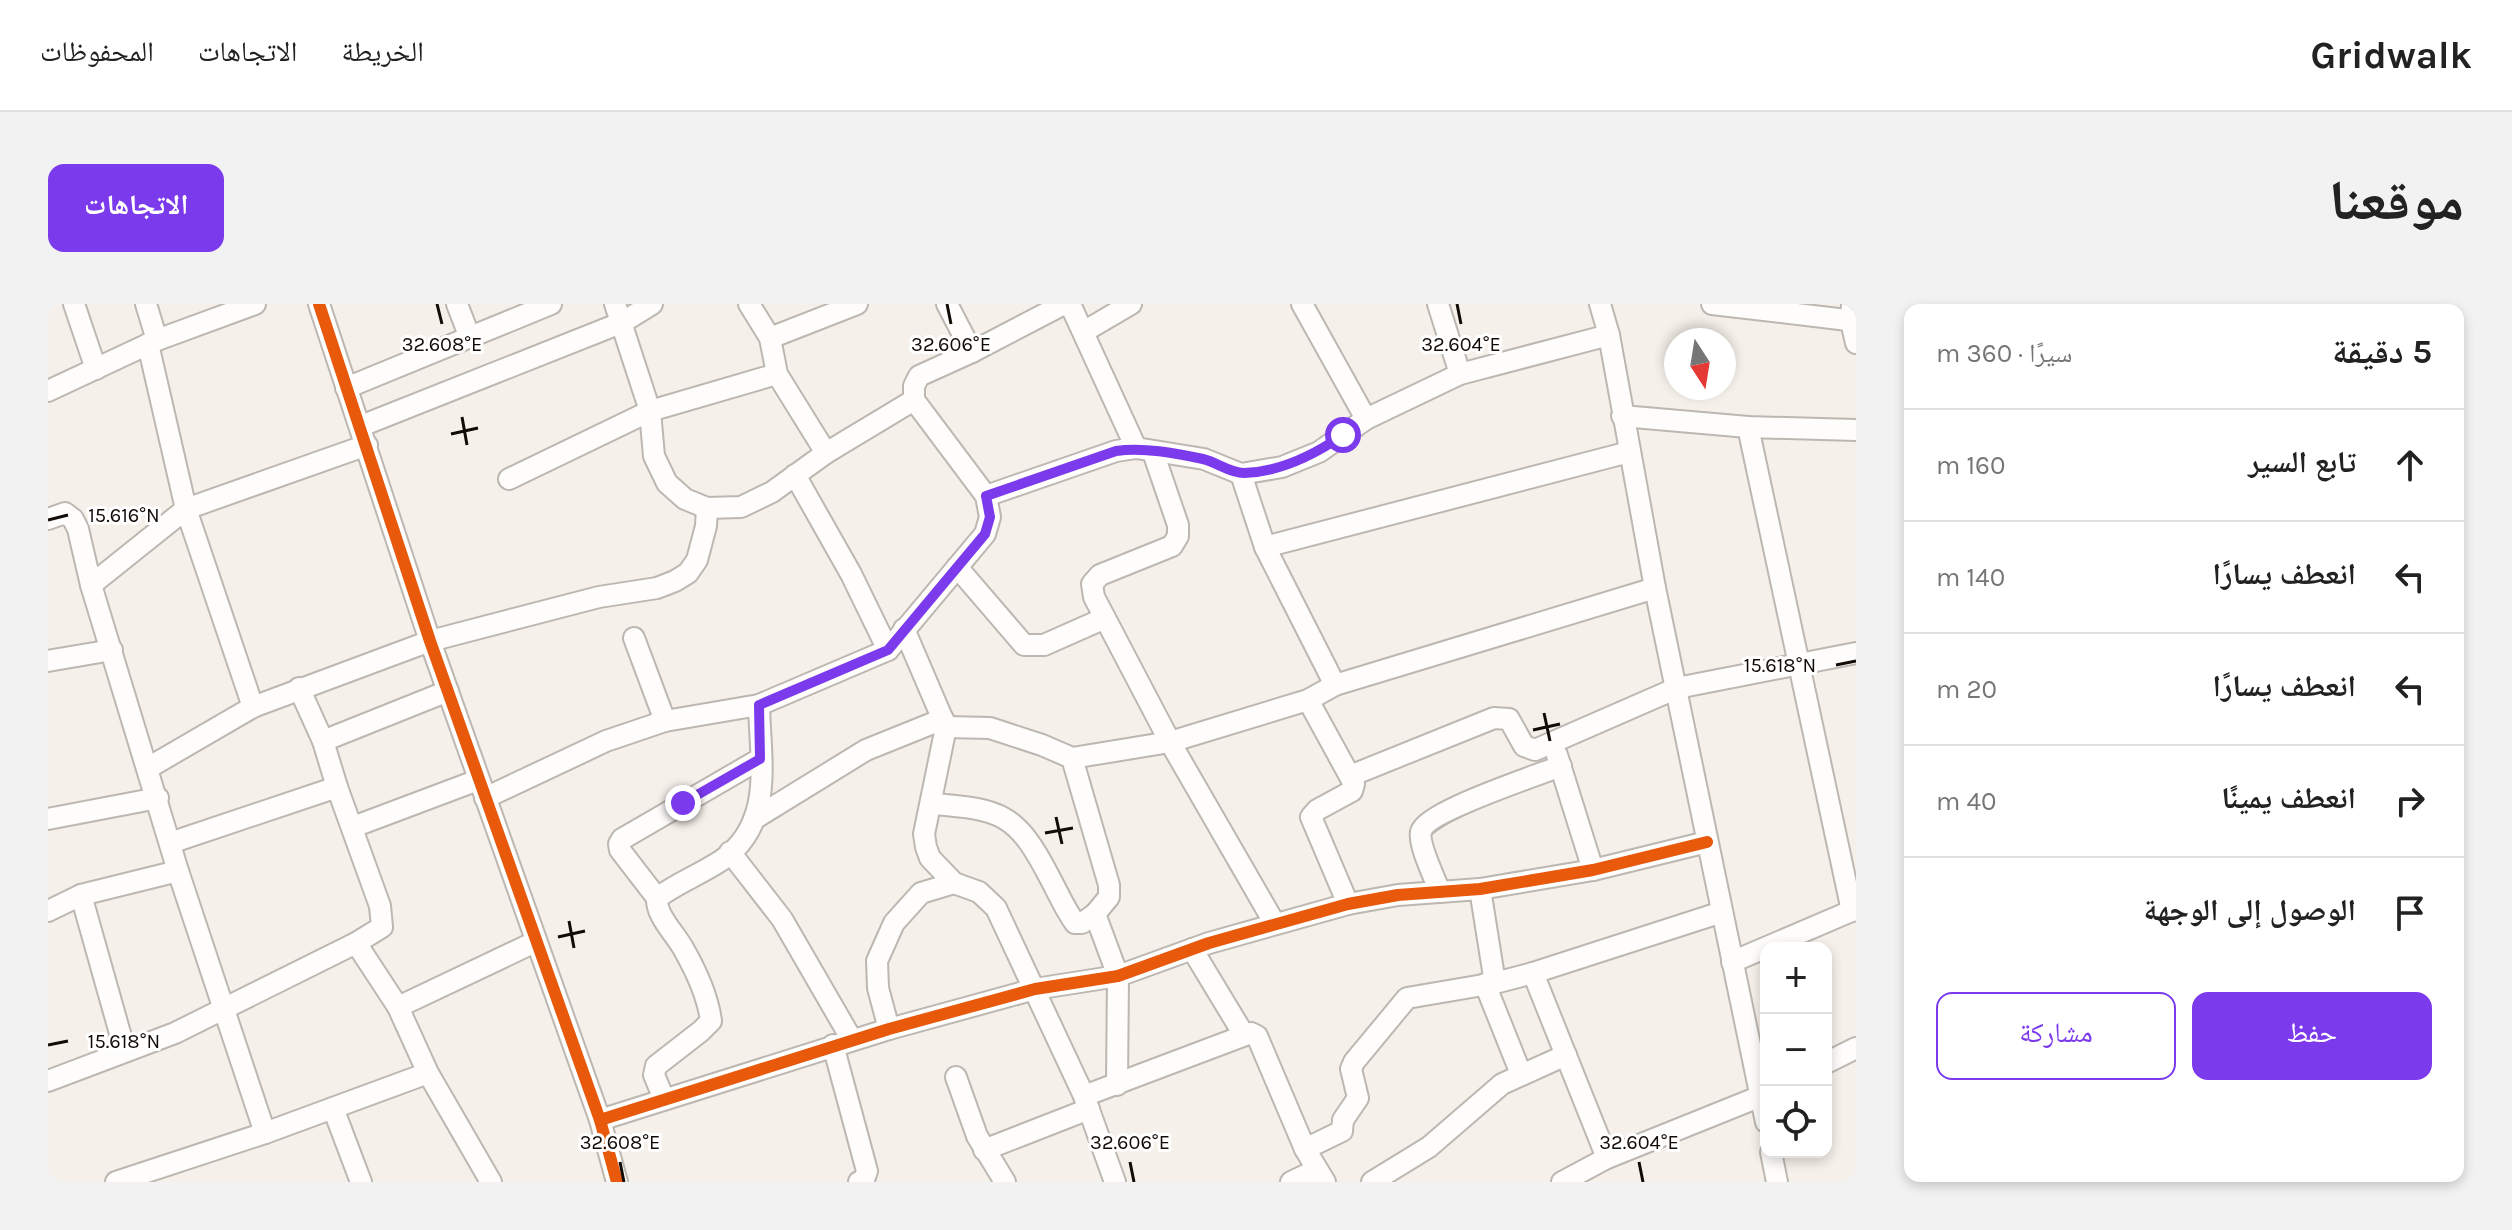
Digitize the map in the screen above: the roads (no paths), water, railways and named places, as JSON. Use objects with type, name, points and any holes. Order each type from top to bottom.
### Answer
[{"type":"street","points":[[74,304],[96,369]]},
{"type":"street","points":[[146,304],[186,509],[253,707]]},
{"type":"street","points":[[48,391],[153,342],[255,304]]},
{"type":"street","points":[[319,304],[430,641],[600,1120],[617,1182]]},
{"type":"street","points":[[457,304],[470,338]]},
{"type":"street","points":[[346,388],[551,304]]},
{"type":"street","points":[[91,585],[186,509],[364,436],[619,313],[652,304]]},
{"type":"street","points":[[749,304],[770,338],[777,374],[826,453]]},
{"type":"street","points":[[770,338],[857,304]]},
{"type":"street","points":[[947,304],[972,352]]},
{"type":"street","points":[[353,827],[481,789],[665,721],[759,705],[888,650],[985,534],[990,517],[986,496],[914,400],[914,386],[919,376],[1064,304]]},
{"type":"street","points":[[1070,304],[1145,450],[1178,525],[1178,536],[1172,546],[1100,575],[1092,584],[1094,597],[1170,742],[1275,924]]},
{"type":"street","points":[[1085,331],[1131,304]]},
{"type":"street","points":[[1302,304],[1366,419]]},
{"type":"street","points":[[1438,304],[1460,374]]},
{"type":"street","points":[[1600,304],[1609,335],[1655,588],[1707,842],[1762,1086]]},
{"type":"street","points":[[1712,304],[1853,315],[1856,343]]},
{"type":"street","points":[[619,313],[650,411],[654,456],[667,483],[685,499],[707,508],[741,507],[772,492],[826,453],[914,400]]},
{"type":"street","points":[[986,496],[1116,451],[1145,450],[1204,459],[1241,474],[1282,467],[1319,452],[1366,419],[1460,374],[1609,335]]},
{"type":"street","points":[[509,479],[650,411],[777,374]]},
{"type":"street","points":[[1622,416],[1748,427],[1856,430]]},
{"type":"street","points":[[1732,962],[1854,910],[1748,427]]},
{"type":"street","points":[[1265,547],[1629,452]]},
{"type":"street","points":[[1241,474],[1265,547],[1335,685]]},
{"type":"street","points":[[795,475],[851,574],[888,650]]},
{"type":"street","points":[[148,768],[253,707],[430,641],[599,597],[657,588],[675,581],[688,573],[697,560],[706,526],[707,508]]},
{"type":"street","points":[[48,519],[65,513],[73,519],[78,529],[91,585],[178,871],[265,1133]]},
{"type":"street","points":[[957,567],[1024,645],[1044,645],[1105,618]]},
{"type":"street","points":[[754,819],[866,750],[944,723],[990,728],[1072,758],[1170,742],[1308,700],[1335,685],[1655,588]]},
{"type":"street","points":[[904,629],[944,723],[932,804],[924,834],[930,858],[954,883],[979,892],[996,908],[1086,1102],[1115,1182]]},
{"type":"street","points":[[634,638],[665,721]]},
{"type":"street","points":[[48,661],[112,650]]},
{"type":"street","points":[[1350,776],[1494,718],[1509,719],[1524,746],[1535,750],[1677,688],[1856,653]]},
{"type":"street","points":[[48,1081],[175,1033],[382,927],[380,906],[353,827],[323,741],[299,688]]},
{"type":"street","points":[[323,741],[448,691]]},
{"type":"street","points":[[1308,700],[1354,784],[1352,791],[1317,810],[1311,817],[1348,904]]},
{"type":"street","points":[[657,898],[723,859],[754,819],[763,785],[759,705]]},
{"type":"street","points":[[1553,742],[1593,870]]},
{"type":"street","points":[[932,804],[977,807],[1002,815],[1023,834],[1075,923],[1082,923],[1095,914],[1109,897],[1109,885],[1072,758]]},
{"type":"street","points":[[664,1099],[654,1075],[656,1066],[711,1021],[709,1007],[685,950],[656,907],[657,898],[620,850],[619,844],[622,839],[760,759]]},
{"type":"street","points":[[1440,892],[1421,842],[1425,824],[1457,806],[1561,766]]},
{"type":"street","points":[[170,843],[337,787]]},
{"type":"street","points":[[48,819],[158,798]]},
{"type":"street","points":[[600,1120],[842,1042],[1035,989],[1118,976],[1192,949],[1348,904],[1398,895],[1480,889],[1593,870],[1707,842]]},
{"type":"street","points":[[730,852],[782,919],[842,1042],[867,1171],[864,1180],[859,1182]]},
{"type":"street","points":[[48,911],[81,895],[178,871]]},
{"type":"street","points":[[889,1029],[878,988],[877,961],[894,923],[921,893],[954,883]]},
{"type":"street","points":[[1480,889],[1490,983],[1521,1074]]},
{"type":"street","points":[[81,895],[125,1051]]},
{"type":"street","points":[[1305,1149],[1342,1131],[1343,1120],[1358,1098],[1351,1069],[1354,1062],[1407,998],[1533,973],[1722,912]]},
{"type":"street","points":[[1095,914],[1118,976],[1117,1085]]},
{"type":"street","points":[[398,1007],[535,942]]},
{"type":"street","points":[[356,943],[398,1007],[428,1073],[491,1182]]},
{"type":"street","points":[[1192,949],[1244,1035]]},
{"type":"street","points":[[1533,973],[1607,1158]]},
{"type":"street","points":[[984,1150],[1117,1085],[1244,1035],[1257,1036],[1305,1149],[1321,1176],[1291,1182]]},
{"type":"street","points":[[1832,1060],[1856,1048]]},
{"type":"street","points":[[1372,1182],[1429,1147],[1502,1084],[1566,1055]]},
{"type":"street","points":[[116,1182],[265,1133],[428,1073]]},
{"type":"street","points":[[956,1077],[984,1150],[1005,1182]]},
{"type":"street","points":[[1562,1182],[1607,1158],[1760,1097]]},
{"type":"street","points":[[333,1108],[361,1182]]},
{"type":"street","points":[[1772,1158],[1777,1182]]}]
